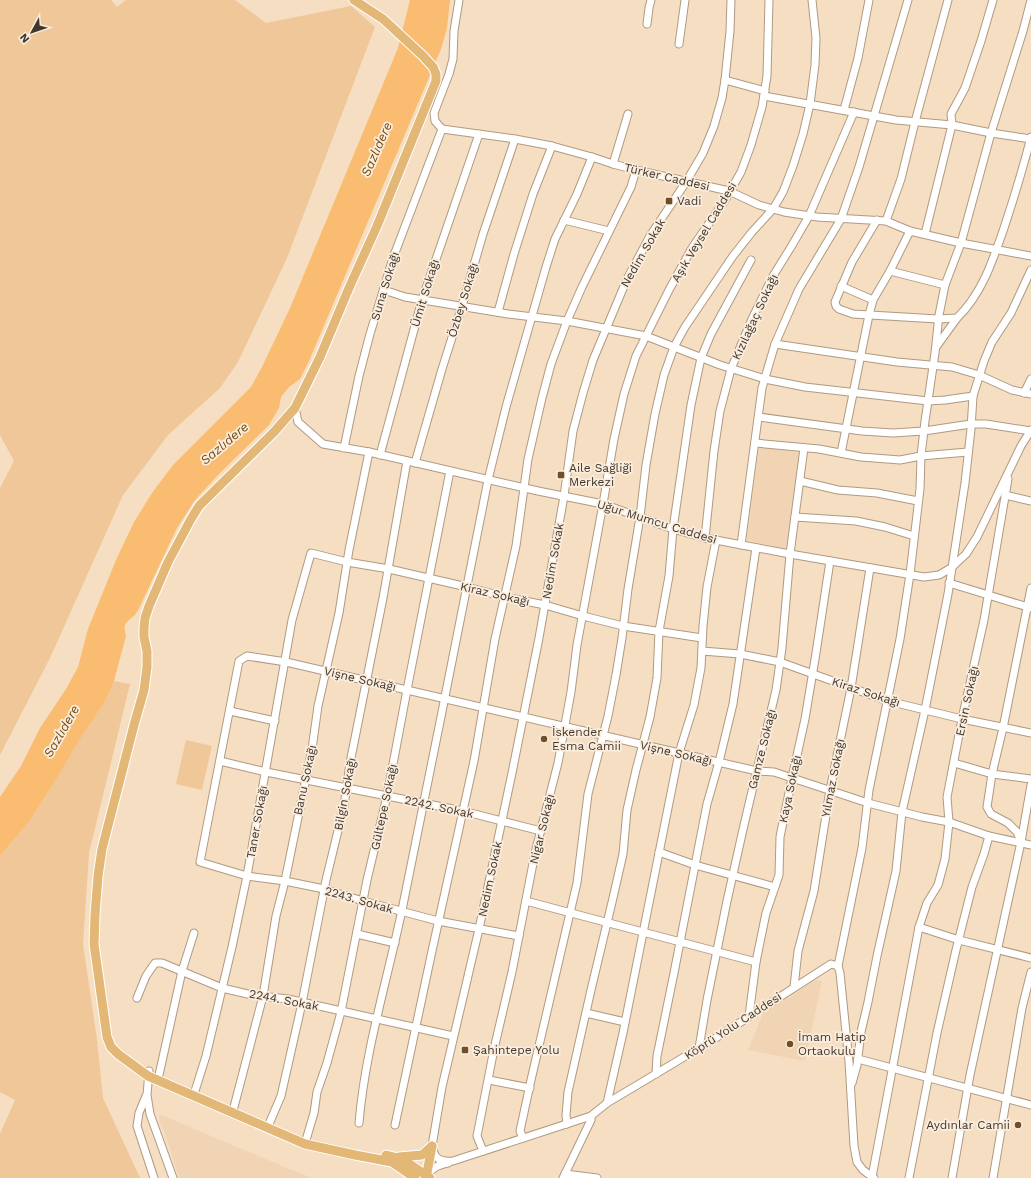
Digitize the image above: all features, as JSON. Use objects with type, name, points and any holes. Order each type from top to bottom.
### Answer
[{"type":"main road","points":[[354,0],[383,19],[422,54],[433,67],[436,74],[436,81],[377,226],[320,357],[295,408],[274,432],[199,506],[168,562],[149,606],[145,618],[144,628],[147,651],[147,667],[144,690],[102,849],[98,876],[94,944],[107,1037],[111,1047],[127,1060],[148,1073],[305,1144],[342,1153],[392,1162],[415,1178]]},
{"type":"main road","points":[[148,1073],[159,1076],[234,1107],[306,1140],[346,1150],[402,1159],[426,1177],[432,1146]]},
{"type":"main road","points":[[395,1157],[422,1155],[432,1146]]},
{"type":"main road","points":[[402,1168],[405,1178]]},
{"type":"street","points":[[442,129],[435,121],[434,113],[449,74],[453,59],[454,31],[459,0]]},
{"type":"street","points":[[647,24],[651,0]]},
{"type":"street","points":[[679,44],[685,0]]},
{"type":"street","name":"Nedim Sokak","points":[[432,1146],[442,1087],[479,929],[523,717],[545,605],[564,496],[573,431],[593,360],[627,280],[650,236],[686,182],[703,153],[714,126],[722,98],[725,80],[730,31],[731,0]]},
{"type":"street","name":"Aşık Veysel Caddesi","points":[[603,504],[614,439],[624,394],[636,356],[692,248],[741,172],[751,145],[762,108],[767,76],[769,0]]},
{"type":"street","points":[[523,1138],[520,1131],[570,913],[576,883],[588,794],[603,736],[616,675],[640,517],[646,466],[655,414],[664,375],[674,347],[685,326],[733,256],[772,209],[783,192],[793,166],[810,104],[815,66],[816,38],[812,0]]},
{"type":"street","points":[[844,110],[858,58],[869,0]]},
{"type":"street","points":[[741,545],[762,388],[775,344],[798,289],[841,219],[860,167],[908,0]]},
{"type":"street","points":[[886,221],[901,179],[948,0]]},
{"type":"street","points":[[925,234],[952,125],[951,114],[965,88],[981,41],[992,0]]},
{"type":"street","points":[[873,1177],[863,1170],[857,1162],[854,1146],[840,973],[838,966],[900,639],[910,574],[921,456],[936,347],[938,319],[945,285],[961,243],[991,133],[1023,31],[1031,0]]},
{"type":"street","points":[[725,80],[764,94],[810,104],[875,116],[915,122],[952,125],[991,133],[1031,138],[1018,186],[997,249],[982,285],[962,314],[957,318],[936,347]]},
{"type":"street","name":"Kızılağaç Sokağı","points":[[705,538],[714,451],[720,411],[731,369],[752,319],[773,276],[809,216],[854,112]]},
{"type":"street","points":[[613,164],[628,114]]},
{"type":"street","name":"Türker Caddesi","points":[[442,129],[515,139],[552,146],[636,170],[729,191],[759,205],[784,212],[841,219],[886,221],[910,231],[961,243],[1031,256]]},
{"type":"street","name":"Suna Sokağı","points":[[344,448],[359,376],[393,258],[442,129]]},
{"type":"street","name":"Ümit Sokağı","points":[[380,455],[422,300],[479,134]]},
{"type":"street","name":"Özbey Sokağı","points":[[416,463],[442,369],[483,234],[515,139]]},
{"type":"street","points":[[498,312],[533,194],[552,146]]},
{"type":"street","points":[[359,1123],[366,1067],[395,943],[488,480],[506,407],[546,266],[555,239],[577,194],[592,157]]},
{"type":"street","points":[[395,1125],[438,921],[474,761],[495,639],[516,546],[528,459],[542,398],[551,364],[567,321],[630,187],[636,170]]},
{"type":"street","points":[[564,220],[609,231]]},
{"type":"street","points":[[877,220],[852,262],[835,302],[836,306],[839,309],[853,314],[869,316],[938,319],[957,318]]},
{"type":"street","points":[[841,454],[873,300],[890,271],[910,231]]},
{"type":"street","points":[[567,1124],[566,1115],[568,1092],[623,854],[628,810],[642,745],[650,717],[657,678],[659,631],[669,576],[673,529],[691,405],[701,358],[711,334],[751,260]]},
{"type":"street","points":[[850,1088],[857,1065],[861,1032],[896,871],[902,812],[925,710],[949,583],[965,483],[973,396],[979,375],[992,342],[1011,313],[1031,270]]},
{"type":"street","points":[[890,271],[945,285]]},
{"type":"street","points":[[841,286],[873,300]]},
{"type":"street","points":[[384,290],[405,297],[422,300],[567,321],[646,336],[731,369],[765,379],[805,387],[928,401],[973,396]]},
{"type":"street","points":[[775,344],[897,362],[952,367],[979,375],[1012,390],[1028,393],[1031,379]]},
{"type":"street","name":"Uğur Mumcu Caddesi","points":[[295,408],[298,422],[323,444],[369,452],[488,480],[603,504],[673,529],[705,538],[870,568],[924,576],[939,575],[951,568],[966,554],[977,537],[1021,446],[1031,431]]},
{"type":"street","points":[[758,416],[847,429],[893,433],[924,431],[971,424],[986,424],[1031,431]]},
{"type":"street","points":[[755,442],[861,457],[900,460],[921,456],[968,452]]},
{"type":"street","name":"Gamze Sokağı","points":[[699,1048],[733,875],[776,690],[790,554],[804,448]]},
{"type":"street","name":"Banu Sokağı","points":[[234,1107],[263,996],[276,916],[312,749],[318,706],[339,613],[347,562],[369,452]]},
{"type":"street","name":"Bilgin Sokağı","points":[[269,1124],[281,1096],[302,1002],[324,889],[344,806],[350,763],[389,569],[407,461]]},
{"type":"street","name":"Gültepe Sokağı","points":[[306,1140],[314,1113],[317,1092],[327,1063],[341,1012],[363,901],[388,796],[450,471]]},
{"type":"street","name":"Ersin Sokağı","points":[[873,1177],[919,927],[927,903],[938,885],[945,860],[950,822],[947,797],[962,719],[984,620],[1010,471]]},
{"type":"street","points":[[800,481],[838,490],[877,493],[918,501]]},
{"type":"street","points":[[1005,495],[1031,501]]},
{"type":"street","name":"Nigar Sokağı","points":[[483,1151],[477,1136],[535,853],[558,763],[571,692],[582,616],[603,504]]},
{"type":"street","points":[[795,517],[856,521],[885,527],[914,536]]},
{"type":"street","points":[[607,1103],[625,1022],[679,753],[694,705],[701,668],[702,638],[707,587],[716,540]]},
{"type":"street","points":[[656,1074],[657,1056],[707,804],[733,704],[756,548]]},
{"type":"street","name":"Kiraz Sokağı","points":[[311,553],[347,562],[389,569],[545,605],[623,626],[702,638]]},
{"type":"street","name":"Taner Sokağı","points":[[195,1091],[206,1056],[247,876],[286,662],[292,620],[311,553]]},
{"type":"street","name":"Kaya Sokağı","points":[[749,1016],[756,962],[766,913],[779,875],[780,837],[805,719],[830,561]]},
{"type":"street","name":"Yılmaz Sokağı","points":[[794,987],[798,951],[814,891],[830,790],[851,688],[870,568]]},
{"type":"street","points":[[949,583],[988,596],[1029,607]]},
{"type":"street","points":[[1021,842],[1017,832],[1008,823],[991,814],[986,808],[992,774],[1029,607],[1031,588]]},
{"type":"street","name":"Kiraz Sokağı","points":[[702,650],[740,654],[780,662],[888,701],[1031,734]]},
{"type":"street","name":"Vişne Sokağı","points":[[230,711],[239,661],[247,656],[286,662],[757,771],[774,772],[868,803],[922,817],[950,822],[988,836],[1031,844]]},
{"type":"street","points":[[220,761],[230,711],[275,721]]},
{"type":"street","name":"2242. Sokak","points":[[220,761],[266,772],[463,811],[541,831]]},
{"type":"street","name":"2243. Sokak","points":[[220,761],[200,862],[247,876],[284,881],[324,889],[401,912],[438,921],[519,936]]},
{"type":"street","points":[[954,763],[992,774],[1031,779]]},
{"type":"street","points":[[952,1178],[968,1088],[1021,842],[1031,785]]},
{"type":"street","points":[[909,1178],[937,1033],[972,887],[984,854],[988,836]]},
{"type":"street","points":[[659,852],[695,865],[775,887]]},
{"type":"street","points":[[526,901],[756,962]]},
{"type":"street","points":[[919,927],[959,940],[1031,958]]},
{"type":"street","points":[[159,1076],[182,971],[194,933]]},
{"type":"street","points":[[357,934],[395,943]]},
{"type":"street","name":"2244. Sokak","points":[[137,998],[146,976],[155,964],[162,963],[222,988],[252,995],[288,999],[453,1036]]},
{"type":"street","name":"Köprü Yolu Caddesi","points":[[432,1146],[433,1154],[441,1161],[445,1162],[456,1160],[591,1116],[607,1103],[699,1048],[831,964],[838,966]]},
{"type":"street","points":[[993,1178],[1022,1008],[1031,972]]},
{"type":"street","points":[[586,1012],[625,1022]]},
{"type":"street","points":[[858,1059],[1031,1106]]},
{"type":"street","points":[[148,1073],[147,1095],[150,1114],[173,1178]]},
{"type":"street","points":[[489,1080],[530,1088]]},
{"type":"street","points":[[147,1095],[139,1113],[137,1126],[154,1178]]},
{"type":"street","points":[[591,1116],[564,1176],[597,1178]]},
{"type":"street","points":[[426,1177],[434,1168],[456,1160]]},
{"type":"shaded area","points":[[0,0],[111,0],[117,7],[126,0],[235,0],[266,23],[351,6],[375,27],[287,258],[238,362],[220,388],[168,435],[123,495],[50,658],[0,755],[0,488],[14,461],[0,435]]},
{"type":"shaded area","points":[[759,446],[800,453],[786,549],[747,540]]},
{"type":"shaded area","points":[[114,681],[130,684],[89,853],[83,944],[97,1040],[103,1098],[140,1178],[0,1178],[0,1134],[15,1100],[0,1092],[0,856],[31,819],[106,700]]},
{"type":"shaded area","points":[[186,740],[212,746],[202,790],[176,784]]},
{"type":"shaded area","points":[[815,980],[822,981],[805,1061],[748,1050],[763,1014]]},
{"type":"shaded area","points":[[159,1114],[312,1178],[179,1178],[164,1130],[160,1123]]},
{"type":"water","name":"Sazlıdere","points":[[410,0],[450,0],[447,28],[441,49],[309,361],[300,379],[289,387],[281,397],[279,408],[269,425],[195,500],[177,528],[138,610],[125,626],[126,636],[114,681],[106,700],[31,819],[0,856],[0,797],[21,766],[40,728],[66,689],[78,667],[88,629],[116,560],[134,522],[152,493],[173,465],[251,387],[262,367],[290,308],[398,48]]},
{"type":"place","name":"Vadi","points":[[669,201]]},
{"type":"place","name":"Aile Sağliği Merkezi","points":[[561,475]]},
{"type":"place","name":"İskender Esma Camii","points":[[544,739]]},
{"type":"place","name":"İmam Hatip Ortaokulu","points":[[790,1044]]},
{"type":"place","name":"Şahintepe Yolu","points":[[465,1050]]},
{"type":"place","name":"Aydınlar Camii","points":[[1018,1125]]}]
